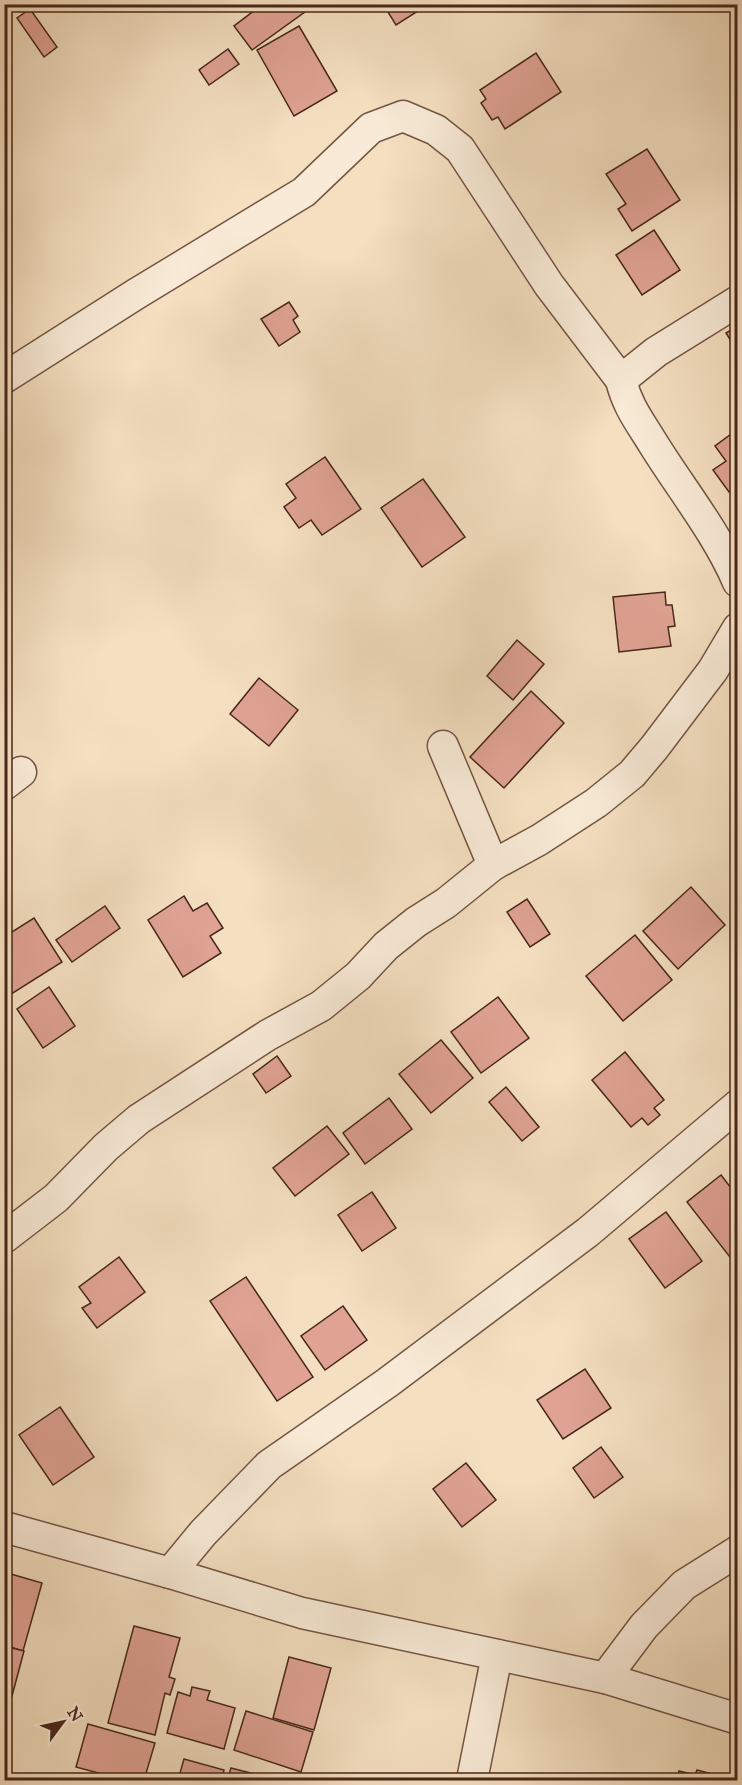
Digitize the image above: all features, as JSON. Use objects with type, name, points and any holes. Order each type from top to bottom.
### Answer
[{"type":"street","points":[[4,378],[304,192],[372,128],[403,116],[436,130],[460,149],[549,285],[621,380],[626,400],[726,555],[738,582]]},
{"type":"street","points":[[621,380],[656,352],[738,301]]},
{"type":"street","points":[[4,1238],[56,1198],[106,1147],[139,1119],[268,1035],[321,1006],[358,976],[386,946],[416,922],[446,903],[493,865],[539,840],[596,803],[632,774],[713,670],[738,628]]},
{"type":"street","points":[[443,747],[493,865]]},
{"type":"street","points":[[170,1573],[203,1533],[269,1465],[387,1383],[588,1232],[738,1105]]},
{"type":"street","points":[[4,1527],[170,1573],[302,1613],[604,1677],[738,1719]]},
{"type":"street","points":[[604,1677],[644,1626],[684,1585],[738,1551]]},
{"type":"street","points":[[472,1780],[497,1655]]},
{"type":"building","points":[[263,4],[306,4],[309,9],[252,50],[234,26]]},
{"type":"building","points":[[383,4],[429,4],[396,25]]},
{"type":"building","points":[[30,9],[57,47],[44,57],[17,18]]},
{"type":"building","points":[[299,26],[337,91],[294,116],[257,50]]},
{"type":"building","points":[[228,49],[239,64],[209,85],[199,70]]},
{"type":"building","points":[[536,53],[561,92],[505,129],[498,117],[492,120],[481,103],[486,99],[480,90]]},
{"type":"building","points":[[647,149],[680,200],[632,231],[618,209],[626,204],[606,174]]},
{"type":"building","points":[[654,230],[680,270],[642,295],[616,255]]},
{"type":"building","points":[[289,302],[298,316],[293,320],[300,332],[279,346],[261,319]]},
{"type":"building","points":[[738,326],[738,352],[726,333]]},
{"type":"building","points":[[738,429],[738,486],[729,492],[713,470],[726,461],[715,446]]},
{"type":"building","points":[[325,457],[361,509],[322,535],[311,520],[299,528],[284,507],[296,498],[286,484]]},
{"type":"building","points":[[423,479],[465,537],[422,567],[381,508]]},
{"type":"building","points":[[665,592],[666,605],[672,605],[675,626],[668,627],[671,646],[619,652],[613,597]]},
{"type":"building","points":[[517,640],[544,664],[513,700],[487,676]]},
{"type":"building","points":[[259,678],[298,710],[269,746],[230,714]]},
{"type":"building","points":[[531,691],[564,723],[504,788],[470,757]]},
{"type":"building","points":[[691,887],[725,925],[678,969],[643,931]]},
{"type":"building","points":[[184,896],[193,911],[207,903],[223,928],[210,936],[221,953],[183,977],[148,920]]},
{"type":"building","points":[[527,899],[550,934],[530,947],[507,912]]},
{"type":"building","points":[[105,906],[120,928],[72,962],[56,940]]},
{"type":"building","points":[[34,918],[62,962],[5,998],[4,937]]},
{"type":"building","points":[[635,935],[672,980],[623,1021],[586,976]]},
{"type":"building","points":[[49,987],[75,1026],[43,1048],[17,1009]]},
{"type":"building","points":[[498,997],[529,1038],[481,1073],[451,1032]]},
{"type":"building","points":[[441,1040],[473,1078],[431,1113],[399,1074]]},
{"type":"building","points":[[625,1052],[664,1100],[654,1108],[660,1115],[648,1125],[642,1118],[631,1127],[592,1080]]},
{"type":"building","points":[[277,1056],[291,1076],[266,1093],[253,1074]]},
{"type":"building","points":[[506,1087],[539,1127],[522,1141],[489,1102]]},
{"type":"building","points":[[389,1098],[412,1129],[365,1164],[343,1133]]},
{"type":"building","points":[[327,1126],[349,1154],[295,1196],[273,1168]]},
{"type":"building","points":[[721,1175],[738,1197],[738,1257],[733,1261],[687,1202]]},
{"type":"building","points":[[372,1192],[396,1228],[362,1251],[338,1215]]},
{"type":"building","points":[[666,1212],[702,1261],[665,1288],[629,1239]]},
{"type":"building","points":[[119,1257],[145,1292],[97,1328],[82,1308],[91,1303],[79,1287]]},
{"type":"building","points":[[246,1277],[313,1377],[277,1401],[210,1301]]},
{"type":"building","points":[[343,1306],[367,1340],[325,1370],[301,1336]]},
{"type":"building","points":[[585,1369],[611,1408],[563,1439],[537,1400]]},
{"type":"building","points":[[60,1407],[94,1457],[53,1485],[19,1435]]},
{"type":"building","points":[[601,1447],[623,1477],[594,1498],[573,1468]]},
{"type":"building","points":[[466,1463],[496,1500],[462,1527],[433,1489]]},
{"type":"building","points":[[4,1572],[42,1583],[23,1651],[4,1645]]},
{"type":"building","points":[[134,1626],[180,1638],[169,1677],[175,1679],[170,1695],[165,1693],[155,1735],[108,1723]]},
{"type":"building","points":[[4,1646],[24,1651],[12,1696],[4,1694]]},
{"type":"building","points":[[289,1657],[331,1668],[314,1730],[273,1718]]},
{"type":"building","points":[[192,1687],[210,1691],[207,1700],[235,1708],[224,1749],[167,1733],[178,1692],[190,1696]]},
{"type":"building","points":[[246,1711],[313,1732],[301,1772],[234,1750]]},
{"type":"building","points":[[88,1724],[155,1743],[144,1780],[124,1780],[76,1767]]},
{"type":"building","points":[[184,1759],[224,1770],[222,1780],[178,1780]]},
{"type":"building","points":[[231,1768],[274,1779],[274,1780],[227,1780]]},
{"type":"building","points":[[697,1770],[735,1780],[677,1780],[679,1771],[695,1775]]}]
